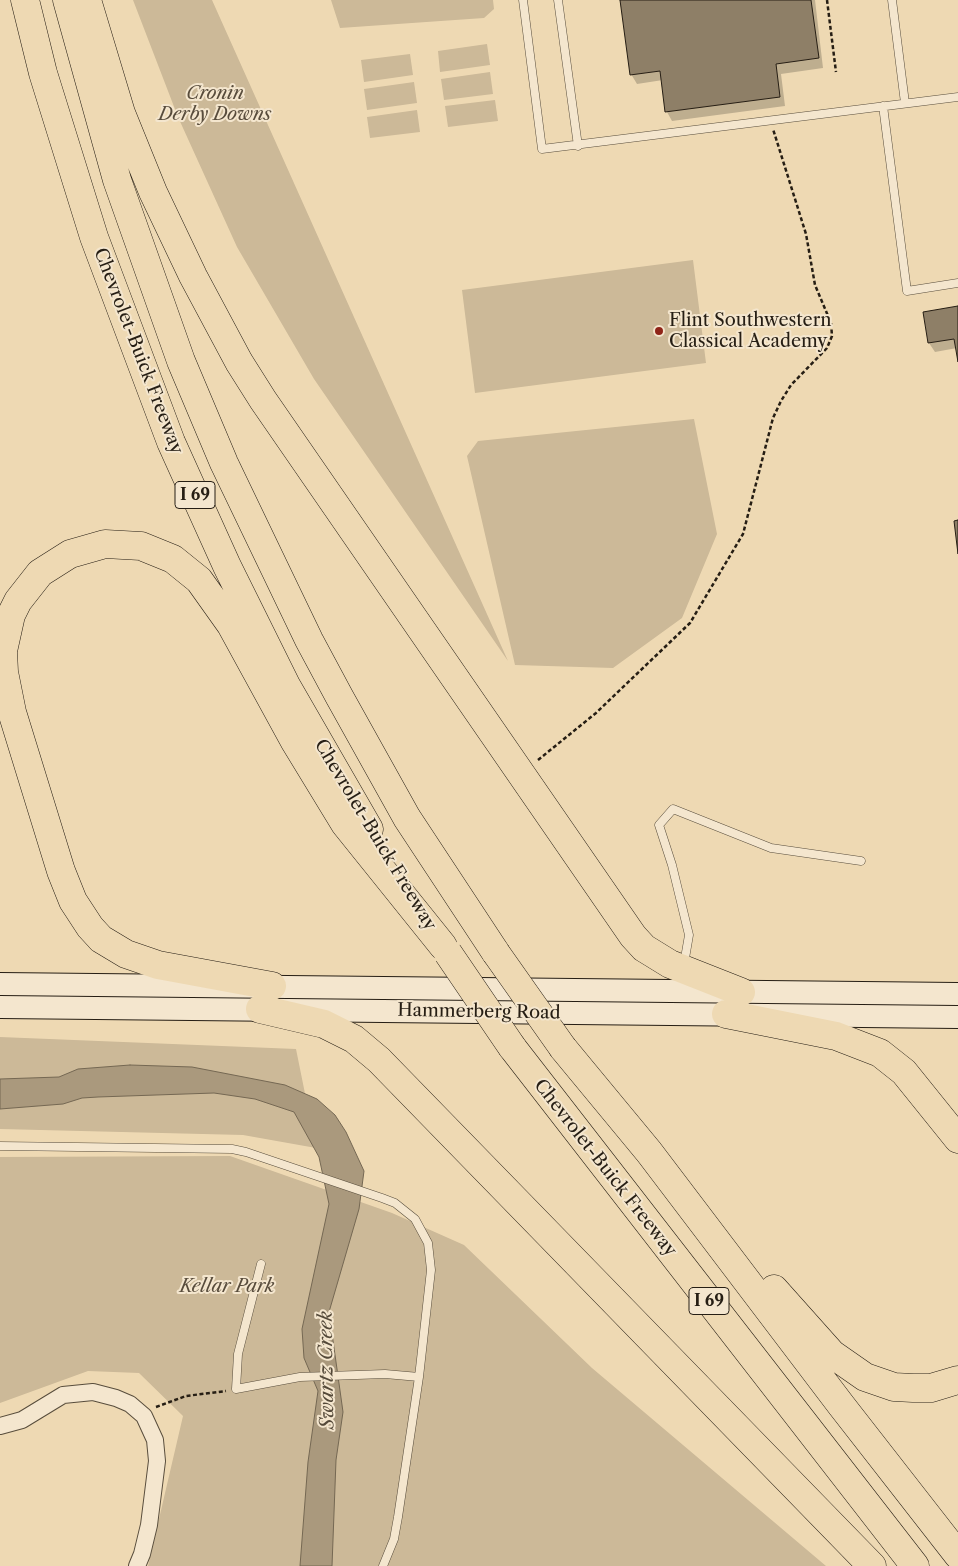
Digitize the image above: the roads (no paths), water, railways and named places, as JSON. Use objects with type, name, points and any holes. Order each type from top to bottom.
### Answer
[{"type":"highway","name":"Chevrolet-Buick Freeway","points":[[25,0],[43,73],[94,237],[171,442],[227,566],[286,685],[358,810],[445,950],[512,1047],[915,1566]]},
{"type":"highway","name":"Chevrolet-Buick Freeway","points":[[67,0],[117,180],[182,361],[224,463],[309,640],[407,818],[496,953],[563,1048],[649,1152],[841,1405],[958,1555]]},
{"type":"highway","points":[[87,0],[102,54],[135,150],[181,250],[244,370],[623,922],[644,948],[683,971],[741,992]]},
{"type":"highway","points":[[445,950],[345,824],[295,742],[231,625],[199,580],[173,559],[141,546],[105,544],[70,554],[40,573],[18,601],[8,623],[3,651],[4,672],[12,712],[61,872],[73,901],[96,933],[126,954],[266,998],[354,1039],[380,1060],[872,1566]]},
{"type":"highway","points":[[726,1014],[836,1036],[880,1053],[893,1062],[916,1085],[958,1139]]},
{"type":"highway","points":[[649,1152],[712,1215],[820,1342],[845,1364],[865,1377],[894,1387],[930,1388],[958,1380]]},
{"type":"street","name":"Hammerberg Road","points":[[0,984],[266,998],[726,1014],[958,1018]]},
{"type":"street","name":"Hammerberg Road","points":[[0,1007],[266,998],[741,992],[958,994]]},
{"type":"street","points":[[0,1426],[22,1420],[62,1395],[93,1392],[116,1398],[148,1413],[155,1440],[157,1461],[149,1525],[137,1566]]},
{"type":"lane","points":[[523,0],[542,149],[958,97]]},
{"type":"lane","points":[[558,0],[578,146]]},
{"type":"lane","points":[[892,0],[905,104]]},
{"type":"lane","points":[[883,106],[907,290],[958,282]]},
{"type":"lane","points":[[683,971],[689,935],[672,865],[659,825],[673,809],[771,848],[861,861]]},
{"type":"lane","points":[[0,1146],[232,1149],[258,1155],[367,1192],[395,1203],[406,1210],[423,1230],[428,1243],[431,1270],[419,1378],[398,1518],[394,1539],[383,1566]]},
{"type":"lane","points":[[261,1264],[238,1354],[236,1389],[300,1377],[385,1374],[419,1378]]},
{"type":"water","name":"Swartz Creek","points":[[130,1065],[192,1067],[285,1085],[317,1099],[335,1115],[346,1132],[364,1171],[359,1209],[329,1312],[343,1412],[336,1460],[332,1566],[300,1566],[308,1462],[318,1391],[304,1358],[302,1329],[329,1204],[319,1157],[294,1112],[255,1099],[214,1093],[98,1097],[82,1098],[63,1104],[0,1109],[0,1079],[59,1077],[78,1069]]},
{"type":"place","name":"Flint Southwestern Classical Academy","points":[[659,331]]},
{"type":"park label","name":"Cronin Derby Downs","points":[[215,104]]},
{"type":"park label","name":"Kellar Park","points":[[227,1287]]}]
